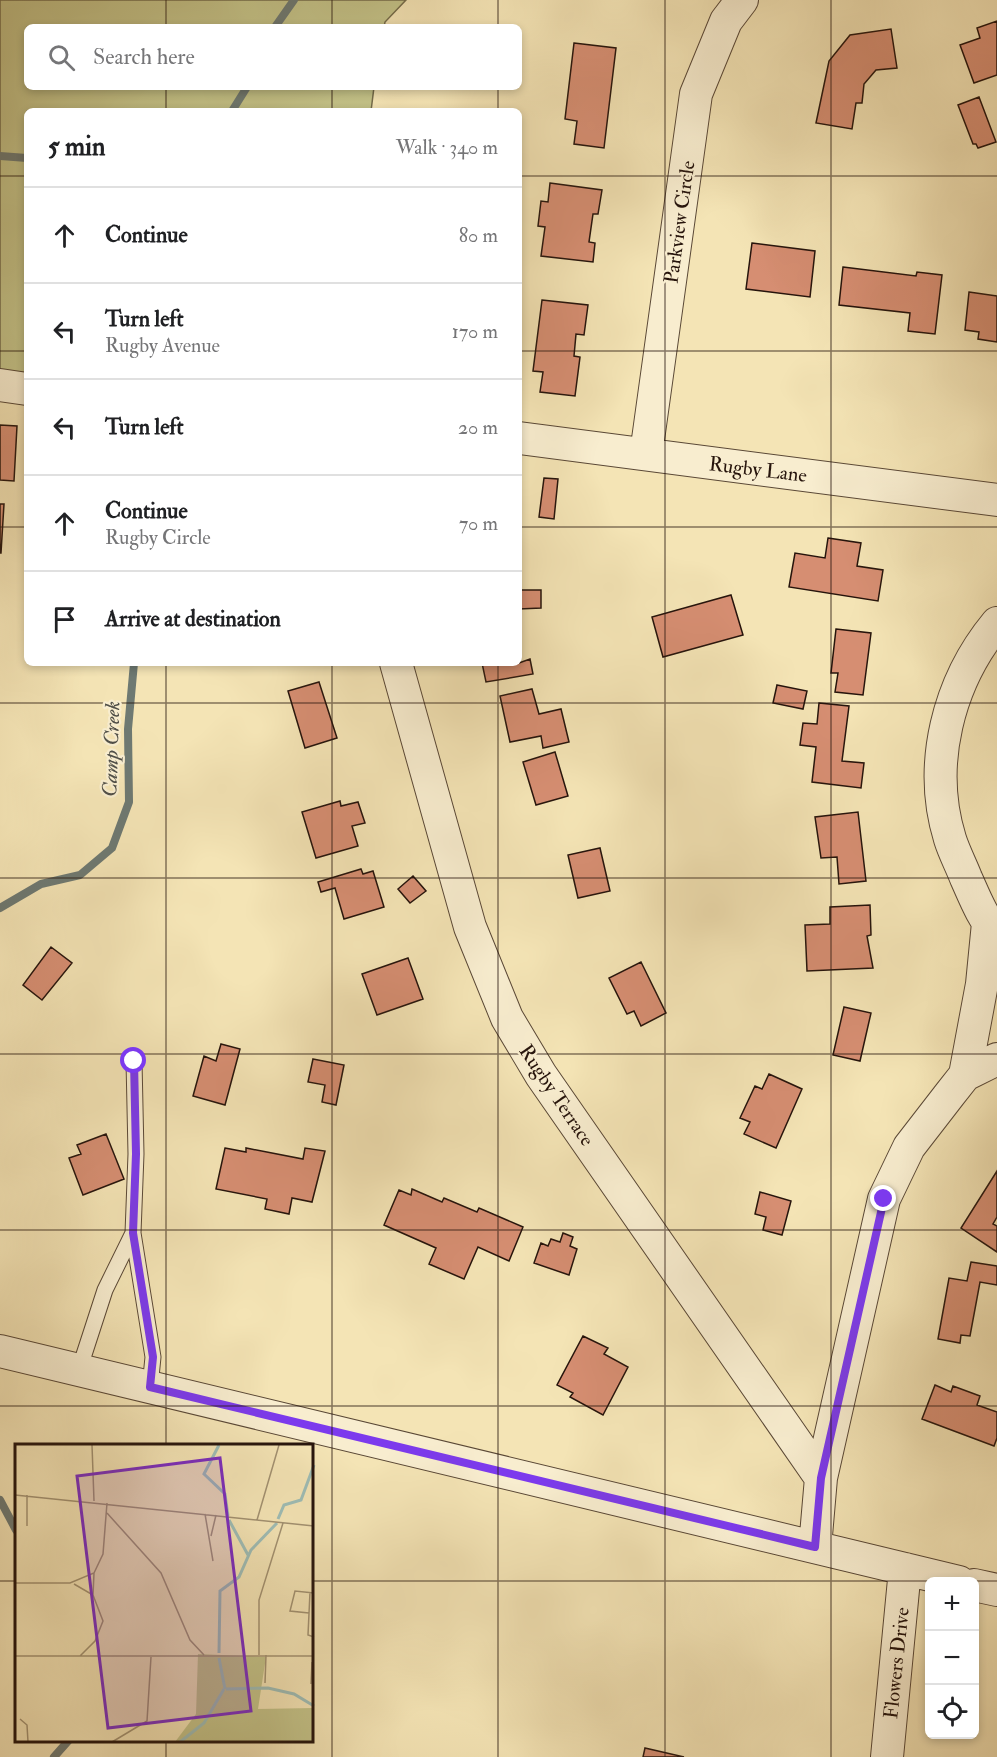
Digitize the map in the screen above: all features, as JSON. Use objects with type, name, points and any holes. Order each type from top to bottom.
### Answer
[{"type":"street","name":"Parkview Circle","points":[[646,454],[696,94],[726,21],[742,0]]},
{"type":"street","points":[[0,385],[24,389]]},
{"type":"street","name":"Rugby Lane","points":[[522,438],[997,500]]},
{"type":"street","points":[[965,1075],[992,928],[950,839],[941,791],[942,742],[957,687],[980,644],[997,623]]},
{"type":"street","name":"Rugby Terrace","points":[[397,666],[470,927],[507,1018],[541,1075],[821,1478]]},
{"type":"street","points":[[815,1547],[821,1478],[884,1199],[909,1147],[965,1075],[997,1059]]},
{"type":"street","points":[[0,1351],[941,1577]]},
{"type":"street","name":"Flowers Drive","points":[[887,1757],[905,1569]]},
{"type":"street","points":[[979,1586],[997,1590]]},
{"type":"lane","points":[[134,1061],[136,1154],[133,1233],[153,1357],[150,1387]]},
{"type":"lane","points":[[79,1370],[105,1290],[133,1233]]},
{"type":"shaded area","points":[[0,0],[406,0],[385,24],[24,24],[24,90],[374,90],[371,108],[24,108],[24,385],[0,381]]},
{"type":"building","points":[[997,21],[997,75],[974,83],[960,45],[980,38],[977,28]]},
{"type":"building","points":[[891,29],[897,68],[876,70],[864,84],[862,103],[856,103],[852,129],[816,123],[829,61],[850,35]]},
{"type":"building","points":[[574,43],[616,48],[604,148],[574,144],[577,121],[565,119]]},
{"type":"building","points":[[979,97],[996,142],[978,148],[976,144],[973,144],[958,105]]},
{"type":"building","points":[[550,183],[602,190],[598,214],[593,214],[589,242],[595,243],[593,262],[541,256],[545,227],[538,226],[541,201],[548,202]]},
{"type":"building","points":[[752,243],[815,251],[810,297],[746,289]]},
{"type":"building","points":[[843,267],[916,276],[917,272],[942,275],[935,334],[908,331],[910,313],[839,305]]},
{"type":"building","points":[[969,292],[997,296],[997,342],[978,339],[979,332],[965,330]]},
{"type":"building","points":[[542,300],[588,305],[584,335],[576,334],[574,356],[580,357],[575,396],[540,392],[543,372],[533,371]]},
{"type":"building","points":[[0,425],[17,426],[14,481],[0,480]]},
{"type":"building","points":[[544,478],[558,479],[554,519],[539,517]]},
{"type":"building","points":[[0,504],[4,504],[1,553],[0,553]]},
{"type":"building","points":[[828,538],[861,543],[857,566],[883,570],[878,601],[789,587],[795,553],[825,558]]},
{"type":"building","points":[[522,590],[541,590],[541,608],[522,609]]},
{"type":"building","points":[[731,595],[743,635],[663,657],[652,617]]},
{"type":"building","points":[[836,629],[871,633],[863,695],[835,692],[838,673],[831,673]]},
{"type":"building","points":[[530,659],[533,674],[486,682],[483,666],[522,666],[522,662]]},
{"type":"building","points":[[319,682],[337,738],[305,748],[288,691]]},
{"type":"building","points":[[777,685],[807,691],[803,709],[773,703]]},
{"type":"building","points":[[532,689],[539,714],[561,709],[569,742],[543,748],[541,736],[510,742],[500,696]]},
{"type":"building","points":[[819,703],[849,706],[842,761],[864,763],[861,788],[812,782],[816,747],[800,745],[803,723],[817,724]]},
{"type":"building","points":[[555,752],[568,796],[536,805],[523,762]]},
{"type":"building","points":[[340,801],[341,806],[358,802],[365,823],[352,826],[358,846],[316,858],[302,812]]},
{"type":"building","points":[[858,812],[866,881],[839,884],[837,857],[821,858],[815,817]]},
{"type":"building","points":[[600,848],[610,891],[578,898],[568,855]]},
{"type":"building","points":[[361,869],[363,874],[373,871],[384,907],[344,919],[335,888],[321,892],[318,882]]},
{"type":"building","points":[[413,876],[426,891],[410,903],[398,889]]},
{"type":"building","points":[[870,905],[871,935],[867,936],[873,968],[807,971],[805,925],[830,924],[830,907]]},
{"type":"building","points":[[51,947],[72,963],[42,1000],[23,985]]},
{"type":"building","points":[[408,958],[423,999],[377,1015],[362,974]]},
{"type":"building","points":[[641,962],[666,1013],[641,1026],[634,1011],[627,1014],[609,978]]},
{"type":"building","points":[[844,1007],[871,1013],[860,1061],[833,1055]]},
{"type":"building","points":[[221,1044],[240,1049],[225,1105],[193,1096],[204,1056],[216,1061]]},
{"type":"building","points":[[313,1059],[344,1065],[336,1105],[322,1102],[325,1085],[308,1082]]},
{"type":"building","points":[[769,1074],[802,1089],[776,1148],[744,1134],[750,1122],[740,1118],[755,1086],[762,1089]]},
{"type":"building","points":[[106,1134],[124,1179],[83,1195],[69,1158],[81,1154],[77,1145]]},
{"type":"building","points":[[225,1148],[246,1152],[246,1148],[303,1159],[305,1148],[325,1151],[312,1202],[292,1198],[289,1214],[265,1209],[267,1199],[216,1189]]},
{"type":"building","points":[[997,1171],[997,1217],[993,1224],[997,1226],[997,1252],[961,1228]]},
{"type":"building","points":[[412,1189],[442,1202],[444,1198],[477,1212],[479,1208],[523,1227],[509,1261],[478,1247],[464,1279],[429,1264],[436,1248],[384,1225],[399,1190],[411,1195]]},
{"type":"building","points":[[760,1192],[791,1201],[782,1235],[763,1230],[766,1217],[755,1214]]},
{"type":"building","points":[[563,1233],[573,1237],[570,1246],[577,1249],[569,1275],[534,1263],[541,1243],[548,1246],[551,1239],[560,1242]]},
{"type":"building","points":[[971,1262],[997,1266],[997,1285],[980,1282],[970,1336],[961,1335],[960,1343],[938,1339],[949,1278],[967,1281]]},
{"type":"building","points":[[583,1336],[608,1348],[604,1354],[628,1367],[603,1415],[570,1397],[573,1393],[557,1385]]},
{"type":"building","points":[[935,1385],[951,1392],[953,1386],[980,1396],[977,1405],[997,1412],[997,1438],[994,1446],[922,1419]]},
{"type":"building","points":[[645,1748],[684,1757],[643,1757]]},
{"type":"waterway","name":"Camp Creek","points":[[277,24],[294,0]]},
{"type":"waterway","name":"Camp Creek","points":[[234,108],[245,90]]},
{"type":"waterway","points":[[0,156],[24,158]]},
{"type":"waterway","name":"Camp Creek","points":[[0,908],[41,884],[80,875],[112,848],[129,802],[128,729],[134,666]]},
{"type":"waterway","points":[[0,1500],[15,1528]]},
{"type":"waterway","points":[[54,1757],[67,1742]]},
{"type":"route","points":[[134,1061],[136,1154],[133,1233],[153,1357],[150,1387],[815,1547],[821,1478],[884,1199]]}]
